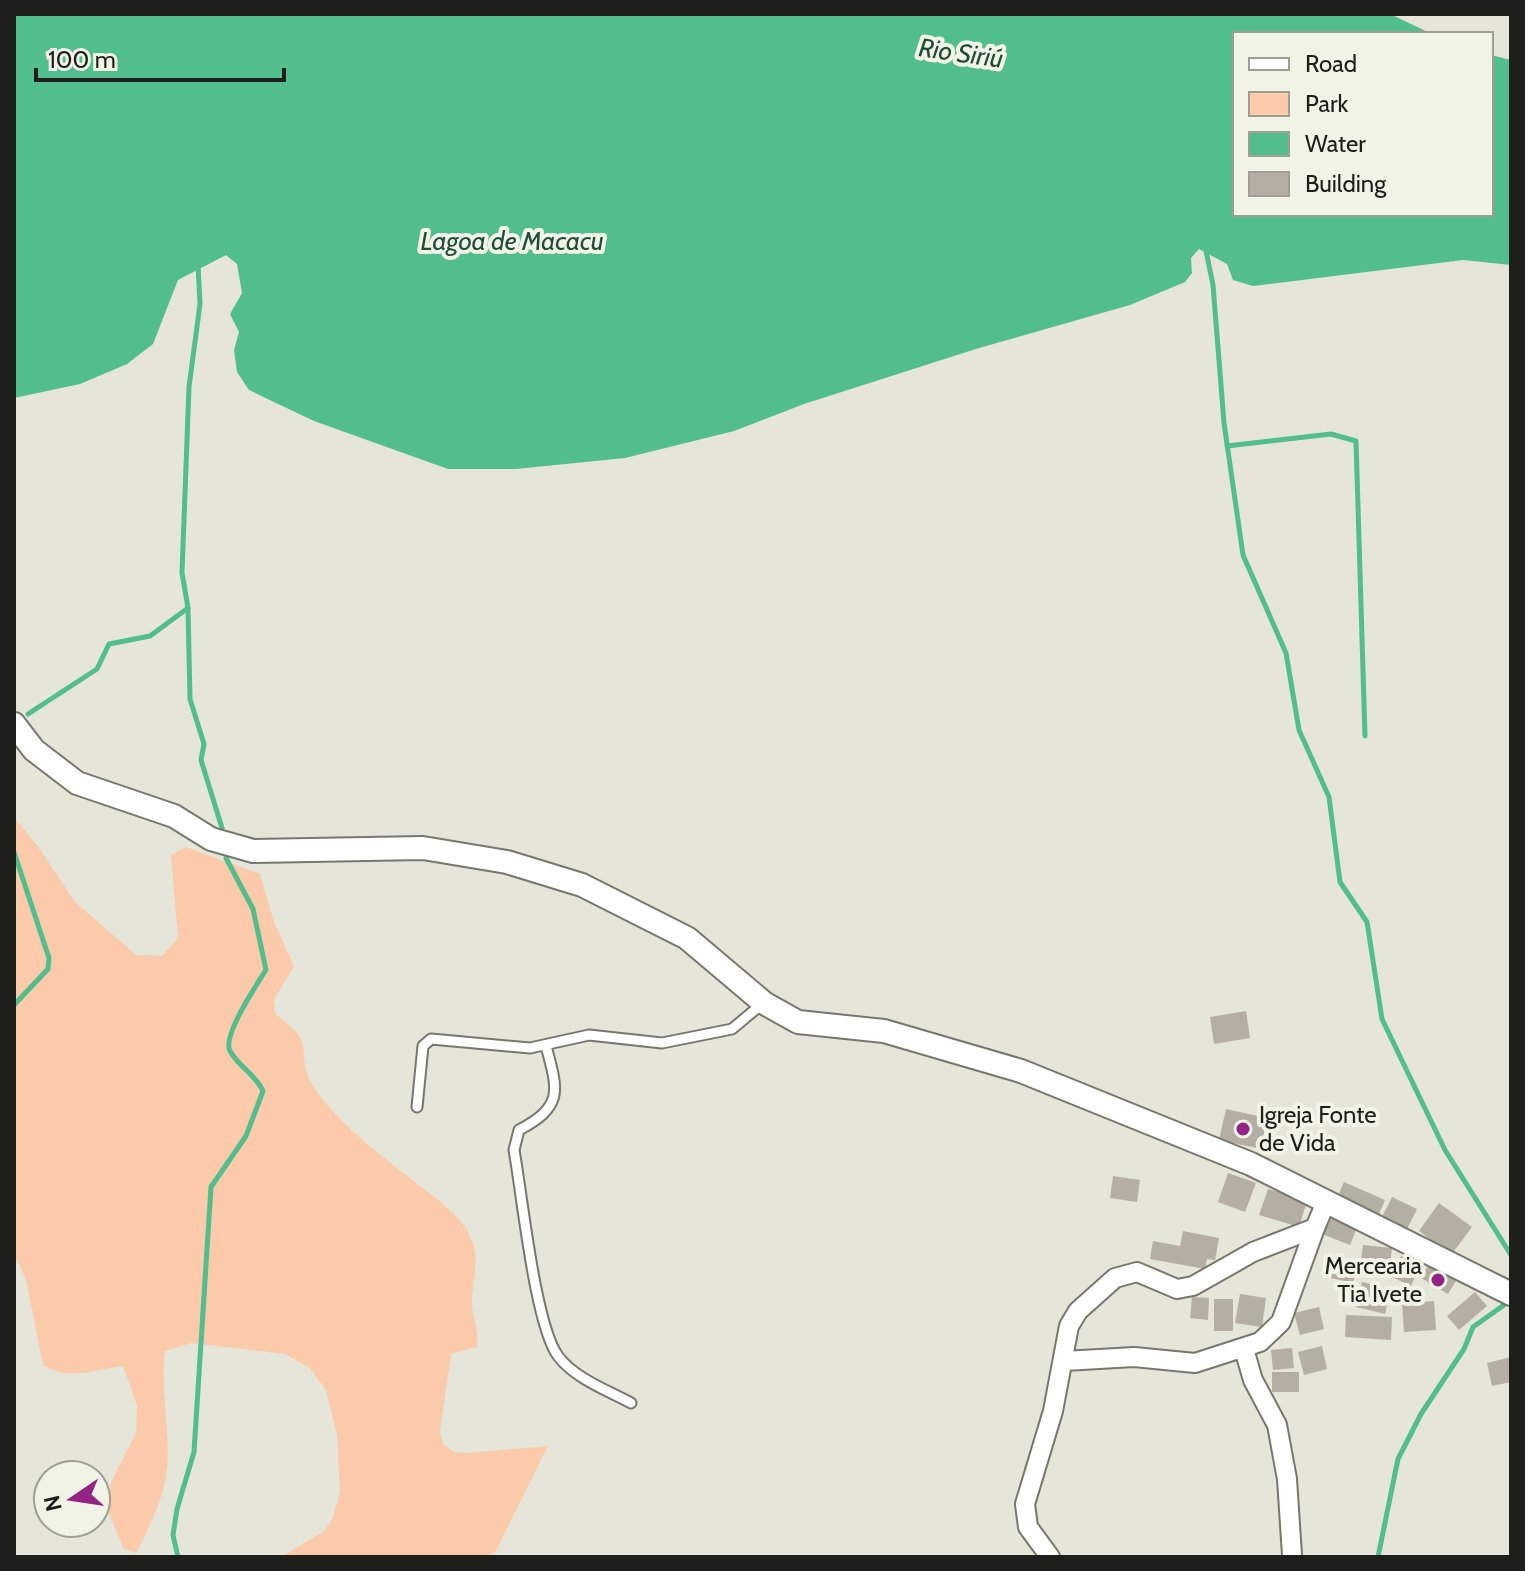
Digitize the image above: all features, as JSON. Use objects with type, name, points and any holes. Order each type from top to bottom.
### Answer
[{"type":"street","points":[[14,724],[34,750],[77,783],[174,816],[211,839],[253,851],[423,848],[507,862],[582,885],[687,938],[764,1003],[798,1022],[884,1031],[1021,1071],[1188,1137],[1511,1294]]},
{"type":"street","points":[[1064,1361],[1134,1357],[1195,1363],[1260,1342],[1281,1322],[1326,1202]]},
{"type":"street","points":[[1050,1557],[1028,1527],[1025,1504],[1064,1361],[1066,1336],[1074,1316],[1115,1278],[1137,1272],[1177,1289],[1193,1286],[1253,1252],[1315,1228]]},
{"type":"street","points":[[1244,1349],[1253,1380],[1277,1425],[1288,1491],[1292,1555]]},
{"type":"lane","points":[[417,1107],[423,1046],[431,1039],[546,1046],[589,1035],[662,1043],[732,1029],[764,1003]]},
{"type":"lane","points":[[546,1046],[554,1077],[551,1105],[543,1117],[519,1130],[514,1150],[544,1324],[559,1357],[573,1371],[631,1403]]},
{"type":"green space","points":[[14,817],[75,902],[136,955],[162,956],[178,938],[171,855],[186,847],[260,874],[274,922],[294,966],[274,1000],[275,1014],[298,1035],[305,1067],[316,1090],[349,1127],[454,1214],[471,1238],[475,1263],[472,1305],[477,1347],[451,1354],[440,1431],[443,1444],[454,1452],[467,1453],[548,1446],[496,1551],[487,1557],[281,1557],[324,1531],[332,1520],[340,1493],[337,1435],[326,1390],[310,1368],[285,1354],[191,1343],[165,1351],[166,1477],[157,1507],[136,1553],[123,1548],[112,1520],[112,1480],[136,1433],[137,1405],[123,1366],[72,1374],[43,1365],[26,1279],[14,1254]]},
{"type":"water","name":"Lagoa de Macacu","points":[[14,14],[1390,14],[1428,32],[1233,32],[1233,216],[1493,216],[1493,56],[1511,60],[1511,265],[1463,260],[1253,286],[1233,280],[1227,264],[1199,249],[1191,258],[1192,273],[1185,282],[1130,305],[979,348],[804,404],[734,431],[625,458],[516,469],[448,469],[314,421],[249,390],[237,372],[234,350],[239,332],[230,314],[242,293],[237,264],[226,255],[178,280],[153,344],[127,364],[80,384],[14,398]]},
{"type":"building","points":[[1246,1011],[1250,1038],[1214,1044],[1210,1017]]},
{"type":"building","name":"Igreja Fonte de Vida","points":[[1226,1109],[1267,1118],[1261,1149],[1219,1140]]},
{"type":"building","points":[[1228,1173],[1256,1183],[1245,1212],[1218,1202]]},
{"type":"building","points":[[1113,1176],[1140,1180],[1137,1202],[1110,1198]]},
{"type":"building","points":[[1344,1182],[1385,1200],[1379,1214],[1338,1196]]},
{"type":"building","points":[[1268,1189],[1307,1201],[1299,1227],[1259,1215]]},
{"type":"building","points":[[1392,1197],[1417,1209],[1407,1229],[1382,1217]]},
{"type":"building","points":[[1439,1203],[1472,1227],[1451,1255],[1419,1231]]},
{"type":"building","points":[[1330,1214],[1358,1225],[1350,1245],[1322,1234]]},
{"type":"building","points":[[1183,1231],[1219,1238],[1215,1260],[1207,1259],[1205,1269],[1150,1259],[1153,1241],[1180,1246]]},
{"type":"building","points":[[1363,1245],[1392,1248],[1389,1272],[1360,1268]]},
{"type":"building","points":[[1401,1256],[1420,1266],[1411,1286],[1392,1277]]},
{"type":"building","points":[[1334,1260],[1357,1265],[1353,1283],[1331,1278]]},
{"type":"building","name":"Mercearia Tia Ivete","points":[[1428,1265],[1456,1281],[1448,1294],[1421,1278]]},
{"type":"building","points":[[1362,1282],[1391,1289],[1385,1314],[1356,1307]]},
{"type":"building","points":[[1475,1292],[1487,1306],[1459,1330],[1447,1316]]},
{"type":"building","points":[[1240,1294],[1266,1298],[1262,1327],[1235,1323]]},
{"type":"building","points":[[1192,1297],[1209,1298],[1208,1320],[1190,1318]]},
{"type":"building","points":[[1214,1299],[1233,1299],[1233,1331],[1214,1331]]},
{"type":"building","points":[[1434,1301],[1436,1330],[1404,1332],[1402,1303]]},
{"type":"building","points":[[1319,1307],[1324,1329],[1300,1335],[1294,1313]]},
{"type":"building","points":[[1346,1315],[1392,1317],[1391,1340],[1345,1337]]},
{"type":"building","points":[[1322,1346],[1327,1369],[1304,1375],[1298,1352]]},
{"type":"building","points":[[1292,1348],[1294,1368],[1273,1370],[1271,1350]]},
{"type":"building","points":[[1511,1357],[1511,1382],[1492,1386],[1487,1363]]},
{"type":"building","points":[[1272,1372],[1299,1372],[1299,1392],[1272,1392]]},
{"type":"waterway","points":[[1205,246],[1213,285],[1224,423],[1243,555],[1286,653],[1299,730],[1329,797],[1340,882],[1367,922],[1382,1019],[1445,1150],[1511,1255]]},
{"type":"waterway","points":[[198,264],[200,304],[189,387],[182,573],[188,608],[190,699],[204,744],[201,760],[222,828]]},
{"type":"waterway","points":[[1227,446],[1331,434],[1356,441],[1365,736]]},
{"type":"waterway","points":[[28,714],[97,669],[109,644],[150,636],[188,608]]},
{"type":"waterway","points":[[14,852],[49,958],[48,969],[14,1005]]},
{"type":"waterway","points":[[178,1557],[173,1535],[177,1509],[194,1452],[211,1187],[246,1136],[263,1091],[230,1051],[231,1034],[236,1022],[266,970],[253,909],[226,858]]},
{"type":"waterway","points":[[1378,1557],[1398,1459],[1421,1414],[1464,1349],[1473,1327],[1504,1305]]},
{"type":"place","name":"Igreja Fonte de Vida","points":[[1243,1129]]},
{"type":"place","name":"Mercearia Tia Ivete","points":[[1438,1280]]},
{"type":"water label","name":"Rio Siriú","points":[[961,53]]}]
